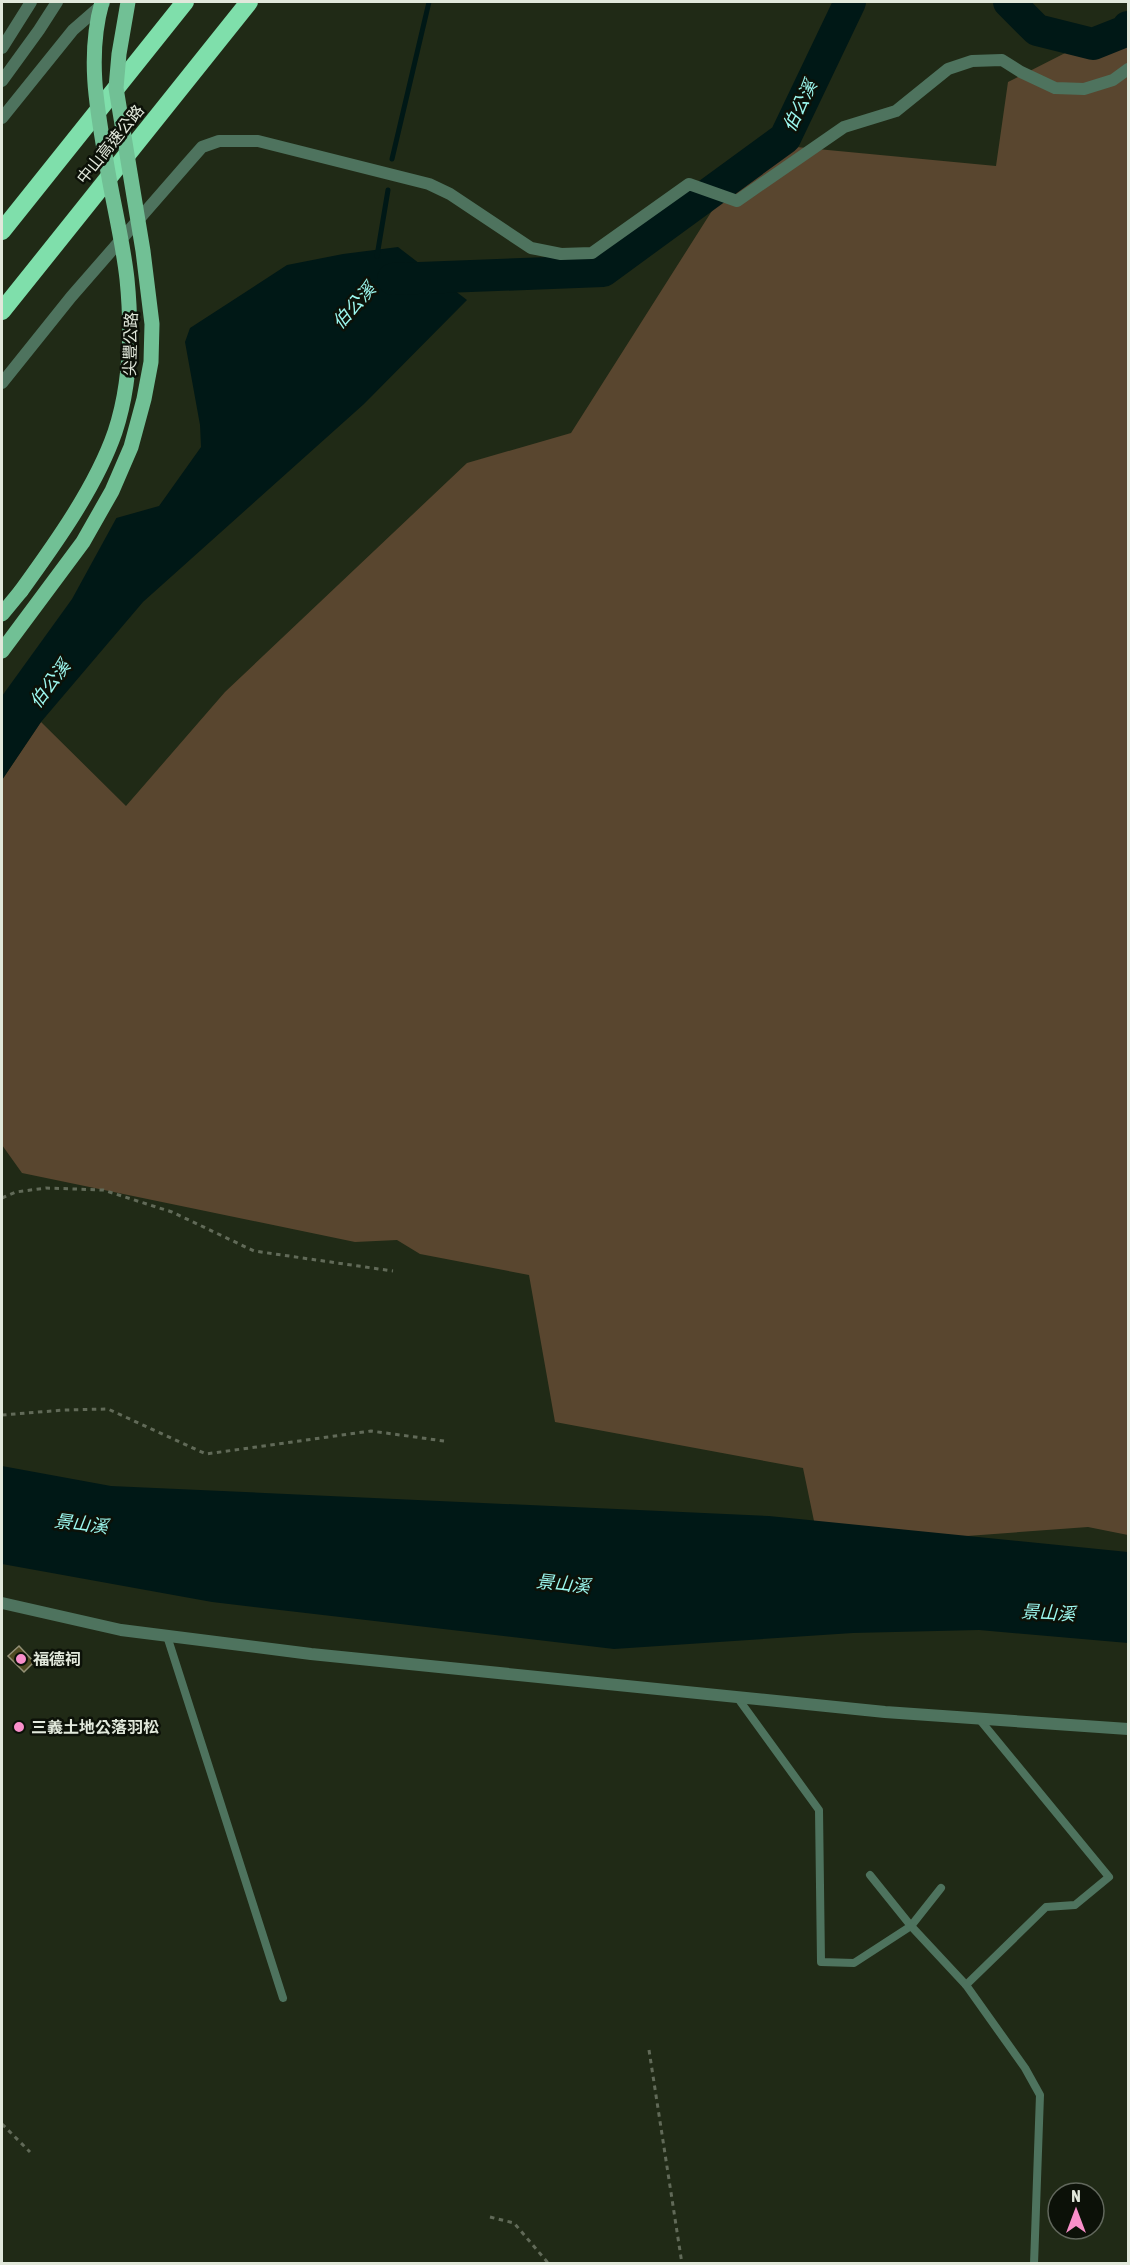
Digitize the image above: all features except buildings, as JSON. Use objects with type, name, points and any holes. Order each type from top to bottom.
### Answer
[{"type":"highway","name":"中山高速公路","points":[[2,231],[186,2]]},
{"type":"highway","name":"中山高速公路","points":[[2,311],[249,2]]},
{"type":"main road","name":"尖豐公路","points":[[2,614],[63,533],[103,460],[115,431],[126,381],[130,328],[127,278],[94,92],[94,48],[104,2]]},
{"type":"main road","name":"尖豐公路","points":[[2,651],[89,532],[112,491],[131,447],[144,399],[150,362],[152,324],[143,252],[116,88],[128,2]]},
{"type":"street","points":[[2,48],[31,2]]},
{"type":"street","points":[[2,81],[57,2]]},
{"type":"street","points":[[2,118],[73,30],[104,2]]},
{"type":"street","points":[[2,382],[71,297],[202,147],[219,141],[258,141],[429,184],[450,194],[531,248],[561,254],[592,253],[688,184],[736,201],[844,127],[896,111],[948,69],[972,61],[1002,60],[1055,88],[1084,89],[1113,80],[1128,69]]},
{"type":"street","points":[[2,1603],[121,1630],[311,1654],[980,1720],[1128,1729]]},
{"type":"lane","points":[[167,1636],[283,1998]]},
{"type":"lane","points":[[736,1696],[819,1810],[821,1962],[854,1963],[911,1926],[941,1888]]},
{"type":"lane","points":[[966,1985],[1046,1906],[1075,1905],[1109,1877],[980,1720]]},
{"type":"lane","points":[[870,1875],[911,1926],[966,1985],[1025,2068],[1040,2095],[1034,2264]]},
{"type":"path","points":[[2,1198],[16,1192],[46,1188],[103,1190],[172,1212],[254,1251],[393,1271]]},
{"type":"path","points":[[2,1415],[108,1409],[206,1454],[371,1431],[444,1441]]},
{"type":"path","points":[[649,2050],[682,2264]]},
{"type":"path","points":[[2,2124],[30,2152]]},
{"type":"path","points":[[490,2217],[514,2223],[549,2264]]},
{"type":"shaded area","points":[[1128,21],[1128,1535],[1088,1527],[831,1546],[814,1521],[803,1468],[555,1422],[529,1275],[420,1254],[397,1240],[355,1242],[22,1173],[2,1145],[2,780],[41,722],[126,806],[225,692],[467,463],[571,433],[755,143],[996,166],[1008,82]]},
{"type":"water","points":[[398,247],[467,300],[364,404],[143,602],[41,722],[2,780],[2,626],[95,524],[159,506],[201,447],[200,425],[185,342],[190,328],[287,265],[343,254]]},
{"type":"water","name":"景山溪","points":[[2,1466],[111,1486],[769,1516],[1128,1552],[1128,1643],[979,1630],[853,1633],[614,1649],[212,1602],[2,1564]]},
{"type":"pier","points":[[118,515],[72,599],[2,696],[2,620],[28,580],[94,522]]},
{"type":"waterway","points":[[392,159],[429,2]]},
{"type":"waterway","name":"伯公溪","points":[[393,279],[603,271],[785,138],[850,2]]},
{"type":"waterway","name":"伯公溪","points":[[1009,2],[1037,30],[1093,44],[1126,31],[1128,27]]},
{"type":"waterway","points":[[377,256],[388,190]]},
{"type":"place","name":"福德祠","points":[[21,1659]]},
{"type":"place","name":"三義土地公落羽松","points":[[19,1727]]}]
